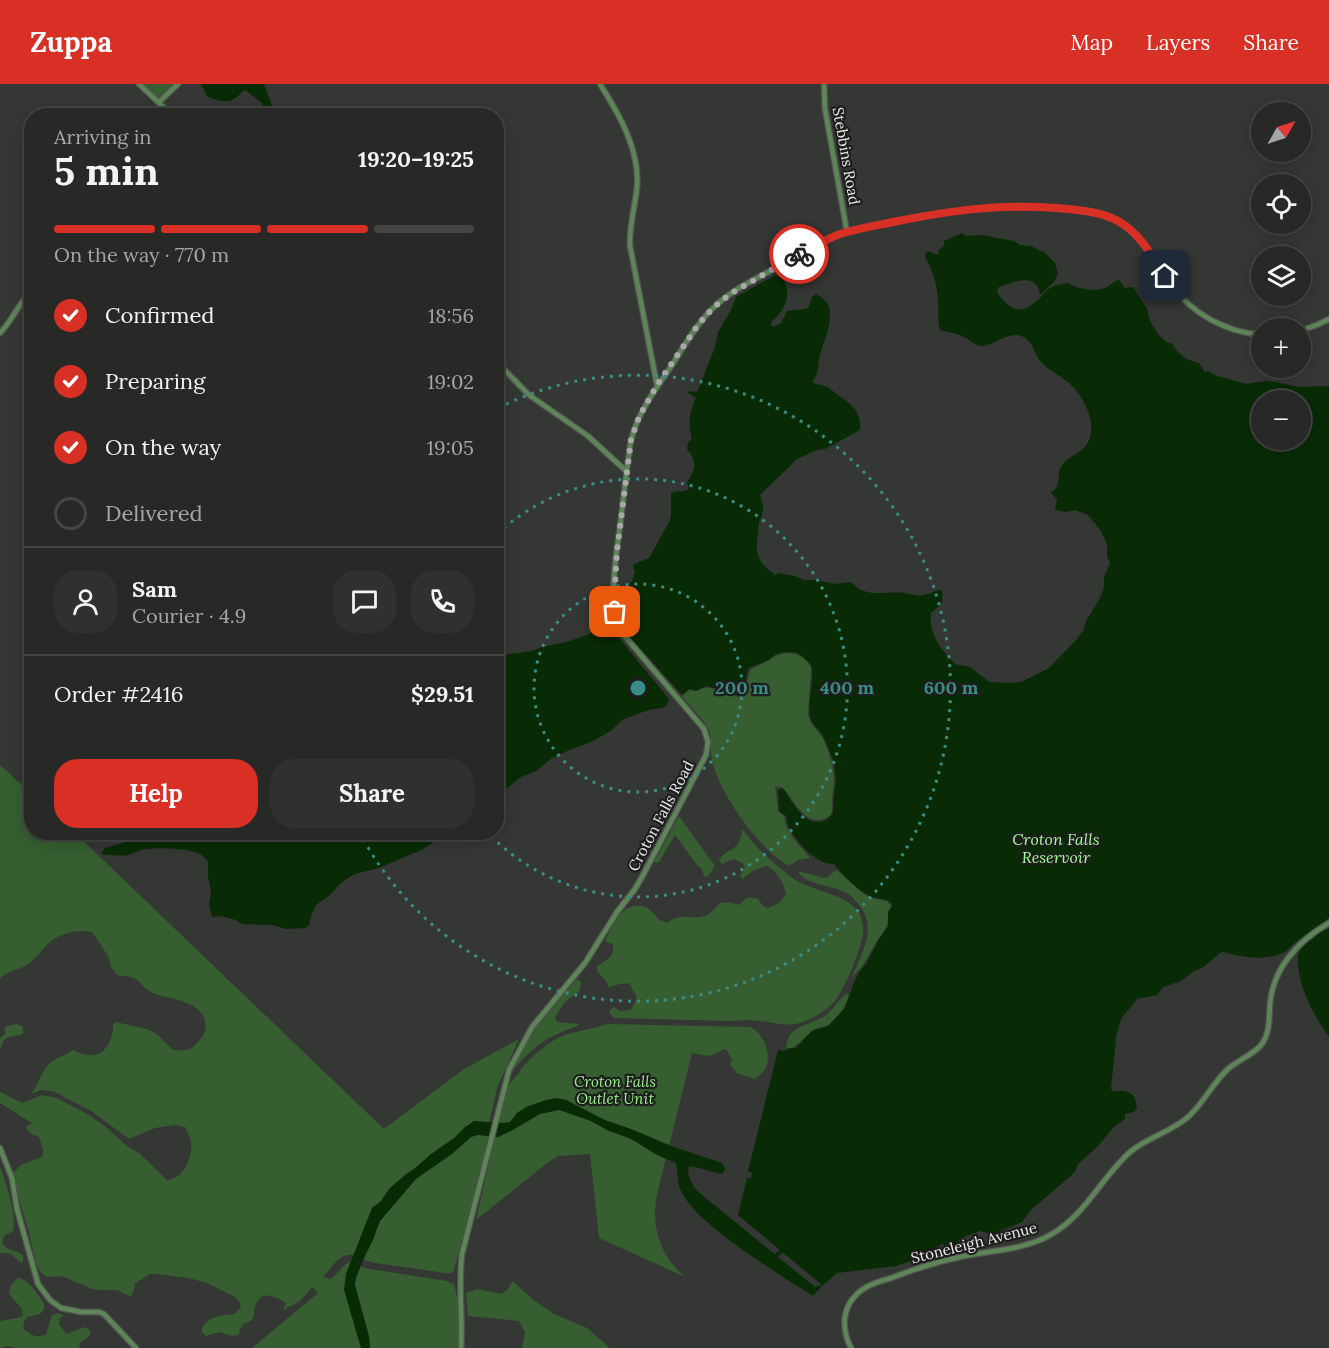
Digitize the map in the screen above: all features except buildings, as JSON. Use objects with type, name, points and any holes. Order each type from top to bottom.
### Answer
[{"type":"street","points":[[139,84],[165,108]]},
{"type":"street","points":[[159,102],[178,84]]},
{"type":"street","points":[[600,84],[624,126],[638,174],[630,246],[657,385]]},
{"type":"street","name":"Stebbins Road","points":[[824,84],[825,109],[847,232]]},
{"type":"street","name":"Croton Falls Road","points":[[460,1348],[462,1254],[509,1070],[527,1035],[585,963],[617,912],[635,889],[706,755],[707,738],[701,725],[622,633],[614,601],[615,571],[634,428],[657,385],[698,325],[720,301],[747,284],[816,245],[847,232],[973,208],[1027,207],[1069,209],[1101,214],[1126,226],[1139,238],[1172,285],[1195,310],[1215,323],[1251,334]]},
{"type":"street","points":[[0,333],[24,299]]},
{"type":"street","points":[[1311,327],[1329,319]]},
{"type":"street","points":[[504,369],[529,395],[588,436],[627,472]]},
{"type":"street","name":"Stoneleigh Avenue","points":[[851,1348],[845,1334],[844,1319],[846,1310],[860,1292],[874,1284],[926,1266],[964,1256],[1018,1247],[1050,1235],[1071,1218],[1131,1152],[1190,1115],[1227,1071],[1262,1044],[1268,1030],[1272,989],[1281,968],[1300,944],[1329,923]]},
{"type":"street","points":[[0,1148],[12,1178],[17,1209],[37,1281],[50,1300],[61,1308],[104,1314],[136,1348]]},
{"type":"green space","points":[[143,84],[174,84],[158,98]]},
{"type":"green space","points":[[788,653],[802,657],[811,668],[808,715],[826,745],[834,777],[831,815],[823,819],[809,818],[783,788],[775,786],[778,811],[784,816],[786,826],[793,838],[810,858],[798,860],[789,866],[768,850],[736,811],[714,768],[708,728],[682,696],[690,690],[707,688],[725,691],[739,697],[743,693],[751,669],[778,655]]},
{"type":"green space","points":[[0,765],[24,787],[24,840],[82,840],[384,1129],[464,1069],[519,1039],[497,1088],[486,1136],[490,1137],[454,1270],[451,1273],[445,1273],[375,1263],[364,1260],[365,1257],[350,1255],[336,1261],[323,1277],[331,1279],[350,1260],[349,1264],[370,1269],[454,1284],[459,1315],[458,1348],[252,1348],[318,1293],[312,1287],[300,1301],[283,1311],[286,1303],[271,1296],[263,1296],[256,1303],[252,1320],[243,1324],[238,1335],[232,1336],[219,1332],[206,1336],[202,1328],[208,1321],[234,1314],[241,1307],[235,1297],[207,1283],[189,1278],[150,1274],[134,1284],[132,1295],[129,1296],[117,1290],[92,1289],[67,1278],[47,1277],[41,1273],[35,1261],[14,1172],[21,1165],[42,1157],[42,1147],[39,1137],[30,1133],[26,1128],[32,1123],[0,1103],[0,1092],[22,1103],[42,1095],[57,1098],[89,1115],[128,1147],[139,1153],[167,1180],[173,1179],[183,1171],[189,1160],[191,1141],[185,1127],[176,1125],[155,1128],[129,1139],[91,1111],[53,1091],[41,1090],[31,1094],[48,1065],[54,1060],[73,1050],[94,1055],[104,1050],[110,1041],[113,1024],[116,1022],[157,1034],[173,1050],[186,1050],[195,1045],[204,1034],[206,1026],[202,1014],[191,1005],[153,993],[131,977],[117,975],[92,932],[75,932],[58,937],[28,964],[0,978]]},
{"type":"green space","points":[[679,816],[715,866],[707,877],[675,835],[659,862],[654,862]]},
{"type":"green space","points":[[742,829],[762,852],[793,878],[845,900],[860,914],[863,928],[862,941],[853,967],[837,998],[815,1016],[800,1023],[791,1024],[750,1020],[614,1018],[610,1010],[614,1007],[620,1011],[631,1010],[637,998],[629,983],[608,987],[597,971],[597,966],[611,955],[613,944],[605,941],[622,912],[633,906],[646,907],[667,923],[682,917],[705,916],[720,903],[730,902],[739,905],[747,898],[758,899],[763,906],[769,908],[780,902],[786,894],[780,878],[767,866],[748,874],[743,879],[740,876],[745,867],[742,863],[734,859],[722,864],[719,860],[737,845]]},
{"type":"green space","points":[[838,871],[864,894],[887,901],[891,906],[885,929],[852,977],[864,949],[868,930],[864,912],[847,893],[810,881],[799,874],[802,872],[824,878]]},
{"type":"green space","points":[[577,979],[581,982],[580,990],[563,1004],[555,1018],[557,1022],[579,1024],[539,1044],[510,1075],[534,1028]]},
{"type":"green space","points":[[846,994],[849,995],[846,1004],[830,1024],[817,1028],[793,1047],[789,1049],[786,1047],[793,1032],[826,1015]]},
{"type":"green space","points":[[17,1024],[23,1027],[23,1034],[4,1040],[0,1051],[0,1038],[5,1034],[5,1028]]},
{"type":"green space","name":"Croton Falls Outlet Unit","points":[[607,1024],[750,1027],[763,1039],[767,1051],[767,1064],[763,1072],[755,1079],[737,1073],[730,1065],[732,1060],[726,1049],[709,1056],[692,1053],[655,1211],[657,1232],[664,1252],[685,1277],[599,1238],[590,1154],[558,1156],[476,1220],[505,1091],[510,1083],[530,1059],[552,1041],[570,1033]]},
{"type":"green space","points":[[0,1167],[14,1217],[13,1231],[4,1236],[2,1242],[9,1249],[23,1255],[21,1263],[14,1256],[0,1254]]},
{"type":"green space","points":[[18,1278],[30,1284],[44,1303],[44,1309],[40,1314],[27,1317],[23,1329],[34,1336],[46,1334],[52,1315],[58,1313],[64,1315],[59,1319],[59,1325],[67,1334],[84,1327],[90,1330],[90,1336],[79,1343],[80,1348],[8,1346],[0,1348],[0,1321],[23,1316],[22,1309],[9,1294]]},
{"type":"green space","points":[[512,1281],[554,1314],[587,1328],[610,1348],[522,1348],[525,1332],[519,1321],[468,1316],[466,1293],[477,1289],[502,1294]]},
{"type":"water","points":[[201,84],[264,84],[273,108],[263,108],[262,103],[245,90],[230,100],[222,101],[207,96]]},
{"type":"water","name":"Croton Falls Reservoir","points":[[962,233],[965,236],[981,235],[1014,241],[1045,253],[1055,263],[1058,274],[1054,282],[1040,295],[1034,282],[1024,280],[999,287],[997,290],[1008,305],[1018,310],[1028,307],[1056,285],[1068,283],[1096,290],[1119,280],[1125,288],[1133,287],[1147,309],[1150,321],[1158,334],[1166,342],[1172,344],[1186,359],[1199,363],[1205,372],[1247,384],[1265,381],[1298,387],[1329,386],[1329,918],[1278,955],[1262,958],[1220,953],[1181,981],[1163,987],[1157,995],[1137,999],[1121,1019],[1116,1037],[1114,1037],[1116,1039],[1111,1088],[1112,1091],[1130,1093],[1137,1108],[1134,1112],[1125,1114],[1125,1119],[1114,1127],[1078,1164],[1075,1172],[1030,1211],[1022,1222],[995,1233],[980,1231],[961,1238],[956,1244],[942,1244],[930,1253],[896,1266],[837,1273],[813,1296],[717,1231],[700,1215],[686,1200],[679,1186],[676,1163],[657,1155],[631,1139],[559,1110],[540,1114],[498,1137],[478,1135],[471,1137],[452,1154],[416,1179],[380,1221],[356,1278],[355,1285],[369,1336],[370,1348],[361,1348],[344,1290],[346,1274],[372,1208],[406,1174],[474,1121],[510,1122],[526,1107],[557,1098],[566,1100],[605,1120],[722,1163],[725,1168],[721,1174],[689,1166],[689,1176],[696,1190],[815,1287],[822,1285],[738,1215],[747,1178],[751,1178],[752,1173],[748,1171],[778,1050],[796,1048],[812,1031],[828,1026],[845,1008],[854,982],[888,926],[888,912],[892,904],[887,900],[865,894],[850,882],[834,864],[814,857],[793,835],[786,816],[779,811],[778,791],[782,788],[798,810],[812,821],[822,821],[833,813],[836,783],[834,763],[822,734],[810,717],[812,668],[810,663],[798,653],[776,654],[769,660],[749,668],[741,694],[738,696],[728,689],[706,686],[696,691],[689,689],[682,695],[627,634],[621,614],[628,586],[635,572],[634,564],[649,558],[669,522],[671,493],[689,489],[687,482],[694,466],[687,449],[692,438],[690,418],[696,398],[688,393],[698,390],[715,347],[718,332],[736,297],[779,273],[786,285],[787,298],[782,311],[771,325],[773,327],[781,323],[787,311],[809,307],[812,297],[816,294],[826,301],[830,313],[829,325],[815,379],[812,382],[828,387],[855,409],[860,422],[860,430],[825,449],[797,459],[760,495],[763,513],[759,523],[757,552],[762,563],[775,575],[779,573],[804,580],[834,584],[850,582],[861,590],[872,593],[919,596],[942,590],[941,604],[931,613],[932,627],[937,641],[955,664],[970,667],[989,682],[1021,682],[1049,668],[1076,640],[1083,631],[1104,587],[1104,577],[1110,563],[1107,556],[1107,544],[1101,531],[1088,515],[1075,510],[1066,512],[1055,510],[1057,499],[1051,493],[1057,486],[1063,464],[1087,444],[1091,428],[1088,411],[1075,389],[1043,364],[1026,338],[1011,335],[981,346],[960,335],[940,330],[936,283],[925,257],[929,251],[939,254],[938,251],[944,246],[944,241]]},
{"type":"water","points":[[611,624],[618,637],[669,699],[667,705],[622,720],[612,730],[593,741],[552,758],[536,771],[521,777],[504,790],[504,655],[532,651],[585,636]]},
{"type":"water","points":[[435,840],[421,850],[348,878],[316,905],[309,925],[305,928],[286,929],[272,925],[242,924],[220,916],[212,917],[209,905],[211,891],[208,862],[199,854],[162,848],[141,850],[126,855],[101,854],[105,848],[129,841]]},
{"type":"water","points":[[1329,928],[1329,1037],[1305,993],[1299,974],[1298,959],[1305,944]]},
{"type":"waterway","points":[[774,1257],[782,1251]]},
{"type":"way so far","points":[[615,612],[617,551],[631,440],[639,417],[657,385],[698,325],[712,309],[730,294],[799,254]]},
{"type":"route","points":[[799,254],[841,234],[861,228],[951,211],[1017,206],[1069,209],[1101,214],[1126,226],[1144,244],[1165,276]]}]
